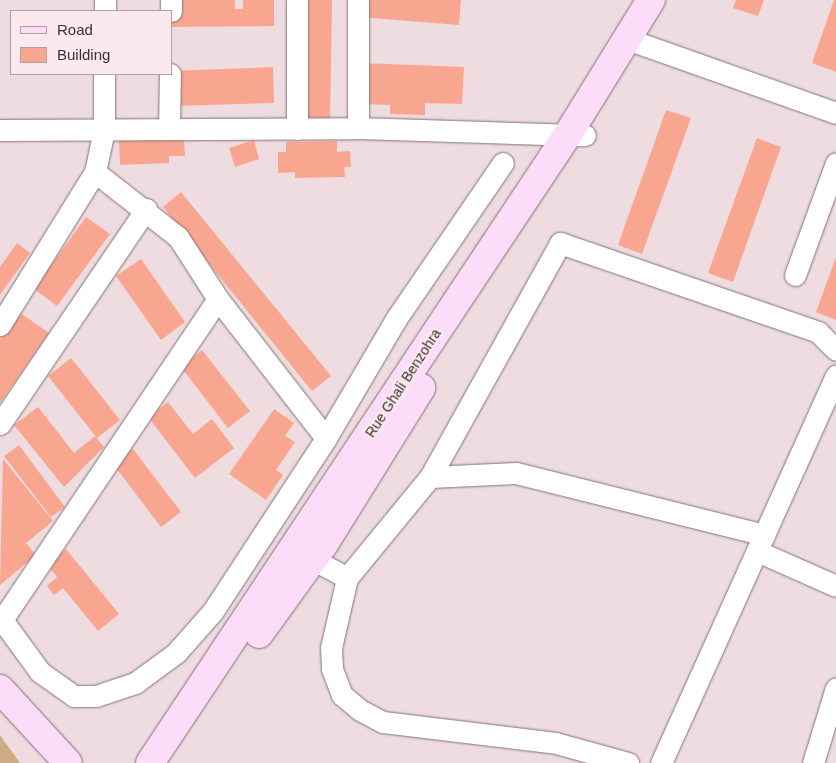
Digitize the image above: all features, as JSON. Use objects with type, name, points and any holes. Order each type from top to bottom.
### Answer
[{"type":"main road","name":"Rue Ghali Benzohra","points":[[636,42],[651,0]]},
{"type":"main road","name":"Rue Ghali Benzohra","points":[[164,758],[312,559],[578,133],[665,0]]},
{"type":"main road","name":"Rue Ghali Benzohra","points":[[164,758],[578,133]]},
{"type":"main road","points":[[0,688],[60,759],[82,763]]},
{"type":"main road","points":[[131,763],[164,758]]},
{"type":"street","points":[[297,0],[297,129]]},
{"type":"street","points":[[358,0],[358,128]]},
{"type":"street","points":[[636,42],[836,113]]},
{"type":"street","points":[[0,325],[95,172],[104,130],[104,75]]},
{"type":"street","points":[[169,129],[170,75]]},
{"type":"street","points":[[0,130],[358,128],[578,133]]},
{"type":"street","points":[[218,300],[1,619],[40,672],[74,696],[96,696],[135,683],[176,653],[213,611],[326,438],[396,318],[503,163]]},
{"type":"street","points":[[795,274],[836,163]]},
{"type":"street","points":[[95,172],[146,209],[178,237],[218,300],[326,438]]},
{"type":"street","points":[[0,424],[146,209]]},
{"type":"street","points":[[628,763],[556,742],[383,722],[360,710],[342,695],[332,669],[331,648],[347,578],[430,477],[560,243],[818,332],[836,350]]},
{"type":"street","points":[[661,763],[836,376]]},
{"type":"street","points":[[430,477],[516,473],[760,543],[836,586]]},
{"type":"street","points":[[312,559],[347,578]]},
{"type":"street","points":[[812,763],[836,688]]},
{"type":"shaded area","points":[[0,735],[20,763],[0,763]]},
{"type":"building","points":[[171,0],[235,0],[235,9],[243,9],[243,0],[274,0],[274,26],[172,27]]},
{"type":"building","points":[[307,0],[332,0],[330,124],[305,124]]},
{"type":"building","points":[[360,0],[461,0],[459,25],[359,17]]},
{"type":"building","points":[[736,0],[764,0],[758,16],[733,8]]},
{"type":"building","points":[[834,0],[836,0],[836,72],[812,63]]},
{"type":"building","points":[[361,63],[464,67],[462,104],[425,103],[425,115],[390,114],[390,105],[359,104]]},
{"type":"building","points":[[273,67],[274,103],[172,106],[172,71]]},
{"type":"building","points":[[666,110],[691,118],[642,254],[618,245]]},
{"type":"building","points":[[184,138],[185,156],[169,156],[169,163],[120,165],[119,141]]},
{"type":"building","points":[[757,138],[781,147],[733,282],[708,273]]},
{"type":"building","points":[[254,140],[259,159],[235,167],[229,148]]},
{"type":"building","points":[[337,141],[337,152],[350,151],[351,167],[344,167],[345,177],[295,178],[295,172],[278,173],[278,152],[286,152],[286,142]]},
{"type":"building","points":[[181,192],[331,376],[312,391],[163,207]]},
{"type":"building","points":[[86,217],[110,234],[57,306],[34,289]]},
{"type":"building","points":[[17,243],[30,253],[0,295],[0,267]]},
{"type":"building","points":[[836,257],[836,320],[816,312]]},
{"type":"building","points":[[141,259],[185,322],[161,340],[116,276]]},
{"type":"building","points":[[19,312],[49,333],[0,403],[0,339]]},
{"type":"building","points":[[202,350],[250,411],[228,428],[181,367]]},
{"type":"building","points":[[71,358],[120,420],[97,438],[48,376]]},
{"type":"building","points":[[168,402],[193,434],[212,419],[234,448],[195,478],[148,417]]},
{"type":"building","points":[[38,407],[74,453],[95,436],[104,447],[64,487],[14,425]]},
{"type":"building","points":[[274,409],[294,423],[285,436],[295,442],[276,470],[283,475],[266,500],[229,474]]},
{"type":"building","points":[[19,445],[65,507],[51,517],[4,456]]},
{"type":"building","points":[[133,449],[181,512],[161,527],[113,464]]},
{"type":"building","points":[[3,459],[53,521],[26,543],[36,555],[0,585]]},
{"type":"building","points":[[66,549],[119,614],[98,631],[63,588],[54,595],[47,586],[57,577],[47,565]]}]
